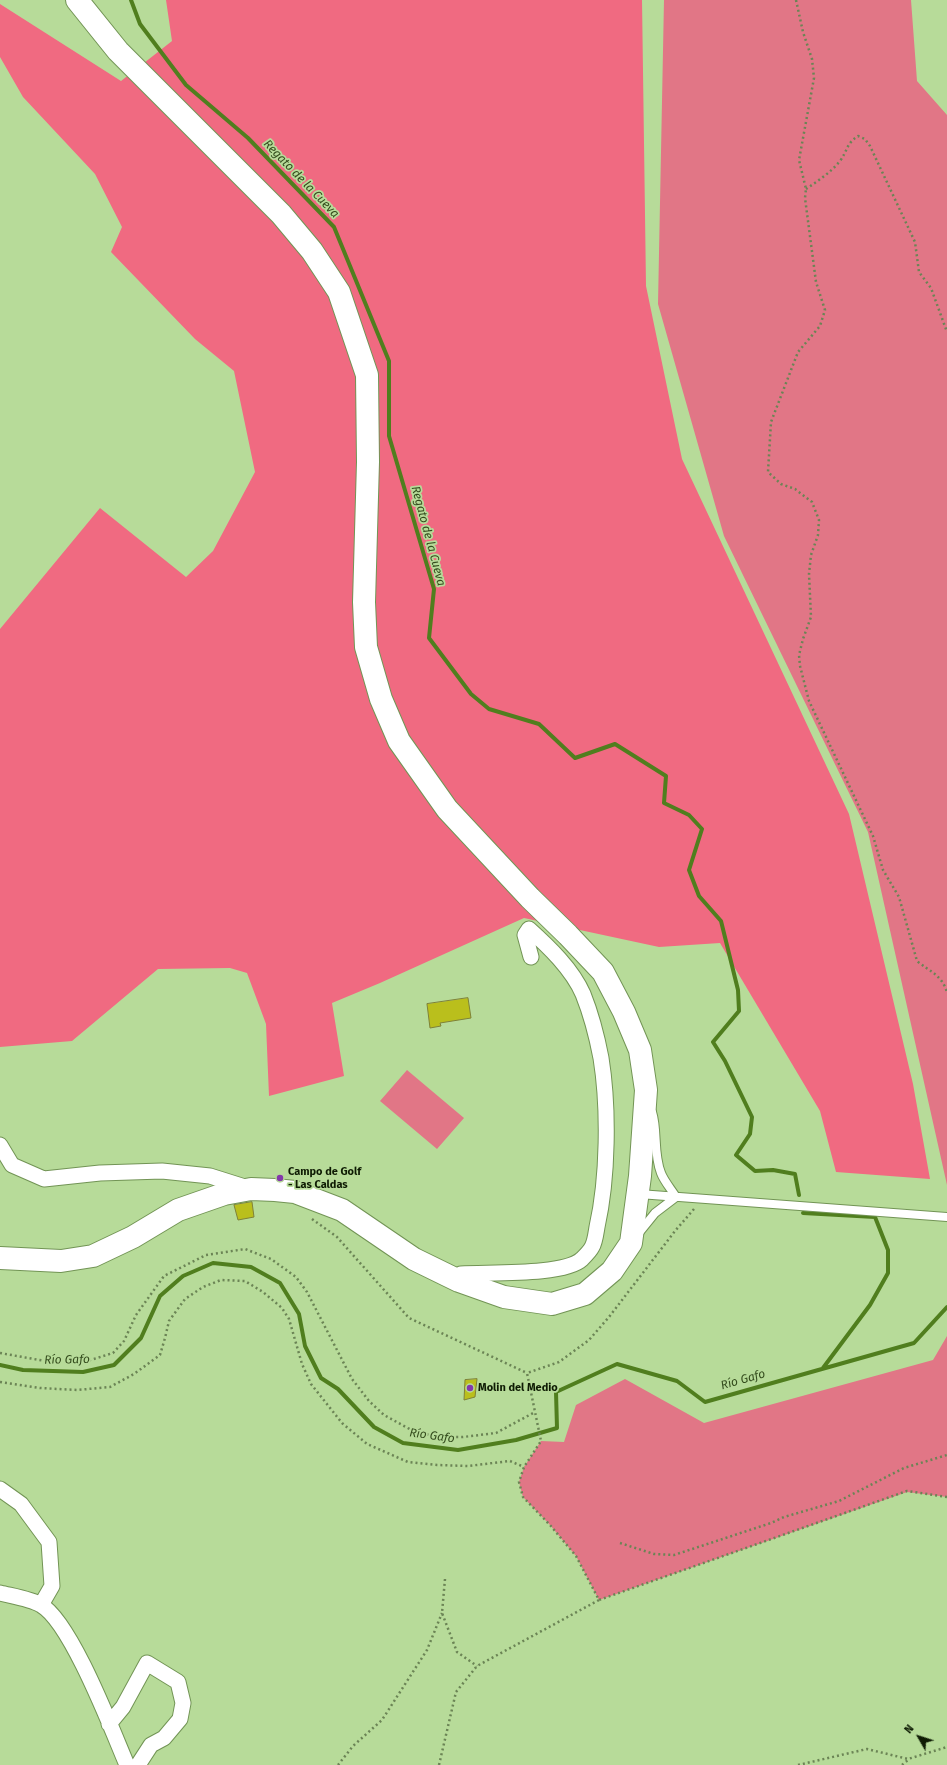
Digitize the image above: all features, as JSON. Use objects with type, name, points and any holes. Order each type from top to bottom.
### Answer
[{"type":"street","points":[[0,1145],[12,1165],[44,1179],[100,1173],[162,1171],[210,1176],[251,1189],[295,1192],[342,1210],[414,1259],[454,1278],[504,1297],[552,1304],[585,1294],[612,1272],[631,1243],[638,1194],[646,1090],[640,1050],[624,1012],[603,972],[530,898],[447,809],[399,741],[381,699],[365,639],[364,602],[368,462],[367,374],[339,292],[312,251],[281,214],[118,51],[78,0]]},
{"type":"street","points":[[454,1278],[461,1274],[534,1271],[565,1267],[581,1260],[593,1246],[603,1187],[606,1110],[601,1058],[593,1023],[582,993],[561,960],[529,929],[525,935],[531,957]]},
{"type":"street","points":[[0,1258],[61,1261],[93,1256],[133,1237],[178,1210],[224,1194],[251,1189]]},
{"type":"street","points":[[0,1489],[21,1504],[49,1542],[52,1586],[41,1605]]},
{"type":"street","points":[[0,1593],[41,1605],[55,1617],[79,1657],[127,1765]]},
{"type":"street","points":[[109,1724],[123,1707],[148,1663],[178,1682],[183,1702],[180,1719],[164,1738],[151,1745],[138,1765]]},
{"type":"lane","points":[[646,1090],[655,1121],[656,1154],[661,1173],[676,1196]]},
{"type":"lane","points":[[638,1194],[947,1218]]},
{"type":"lane","points":[[631,1243],[655,1213],[676,1196]]},
{"type":"path","points":[[796,0],[803,32],[812,59],[814,78],[799,160],[806,189],[805,198],[816,282],[826,310],[820,326],[798,352],[771,422],[768,472],[781,484],[795,489],[812,502],[819,520],[818,535],[811,555],[809,574],[811,617],[800,649],[800,666],[809,700],[873,836],[884,870],[899,897],[917,961],[935,973],[944,983],[947,992]]},
{"type":"path","points":[[806,189],[830,172],[841,160],[850,142],[858,136],[865,139],[870,146],[915,242],[919,272],[931,288],[947,332]]},
{"type":"path","points":[[312,1218],[337,1237],[409,1318],[527,1373],[559,1362],[589,1340],[695,1208]]},
{"type":"path","points":[[0,1352],[46,1361],[84,1362],[113,1353],[124,1341],[136,1315],[164,1276],[206,1255],[245,1249],[271,1259],[296,1277],[307,1292],[352,1379],[369,1401],[384,1415],[396,1422],[415,1432],[440,1437],[463,1437],[496,1433],[535,1412]]},
{"type":"path","points":[[0,1382],[40,1388],[77,1390],[110,1387],[134,1374],[160,1355],[166,1338],[169,1321],[185,1299],[203,1287],[221,1280],[245,1282],[263,1292],[282,1308],[289,1320],[302,1364],[311,1384],[342,1423],[368,1444],[408,1462],[438,1466],[468,1466],[510,1461],[524,1468]]},
{"type":"path","points":[[527,1373],[541,1441],[524,1468],[519,1482],[523,1497],[550,1525],[576,1556],[599,1600]]},
{"type":"path","points":[[620,1543],[654,1554],[674,1555],[771,1523],[784,1517],[840,1502],[904,1468],[947,1455]]},
{"type":"path","points":[[439,1765],[456,1692],[477,1666],[599,1600],[907,1492],[947,1497]]},
{"type":"path","points":[[338,1765],[353,1746],[382,1720],[427,1650],[442,1612],[445,1579]]},
{"type":"path","points":[[442,1612],[457,1652],[477,1666]]},
{"type":"path","points":[[902,1765],[908,1759],[947,1747]]},
{"type":"path","points":[[798,1765],[867,1749],[908,1759]]},
{"type":"shaded area","points":[[166,0],[642,0],[646,286],[682,459],[849,814],[913,1084],[930,1179],[836,1172],[820,1111],[720,943],[659,947],[524,918],[332,1003],[344,1076],[269,1096],[266,1024],[247,973],[230,968],[158,969],[72,1041],[0,1047],[0,629],[100,508],[186,577],[213,551],[255,472],[234,371],[195,339],[111,252],[122,227],[95,174],[23,97],[0,57],[0,4],[121,81],[172,41]]},
{"type":"shaded area","points":[[664,0],[911,0],[917,81],[947,115],[947,1185],[868,832],[724,536],[658,304]]},
{"type":"shaded area","points":[[407,1070],[464,1118],[437,1149],[380,1101]]},
{"type":"shaded area","points":[[947,1336],[947,1497],[907,1492],[599,1600],[576,1556],[550,1525],[523,1497],[519,1482],[524,1467],[541,1441],[564,1442],[576,1405],[625,1379],[704,1423],[933,1360]]},
{"type":"building","points":[[468,998],[471,1018],[440,1023],[441,1026],[430,1028],[427,1004]]},
{"type":"building","points":[[252,1202],[254,1217],[238,1220],[234,1205]]},
{"type":"building","name":"Molin del Medio","points":[[477,1379],[475,1397],[464,1400],[465,1380]]},
{"type":"waterway","name":"Regato de la Cueva","points":[[131,0],[140,24],[186,85],[248,138],[334,227],[389,361],[389,436],[434,589],[429,638],[471,694],[489,709],[539,724],[575,758],[615,744],[666,776],[664,803],[689,815],[702,829],[689,870],[699,896],[721,921],[738,990],[739,1011],[713,1042],[725,1061],[752,1117],[750,1134],[736,1155],[755,1171],[773,1170],[795,1174],[799,1195]]},
{"type":"waterway","name":"Regato de la Cueva","points":[[803,1213],[875,1217],[888,1250],[888,1273],[870,1305],[823,1368]]},
{"type":"waterway","name":"Río Gafo","points":[[0,1365],[23,1370],[83,1372],[114,1365],[141,1338],[160,1296],[183,1276],[213,1263],[251,1267],[280,1283],[299,1314],[305,1346],[321,1378],[338,1389],[374,1427],[403,1443],[458,1450],[516,1440],[557,1428],[556,1392],[617,1364],[677,1381],[705,1402],[914,1343],[947,1307]]},
{"type":"place","name":"Campo de Golf - Las Caldas","points":[[280,1178]]},
{"type":"place","name":"Molin del Medio","points":[[470,1388]]}]
